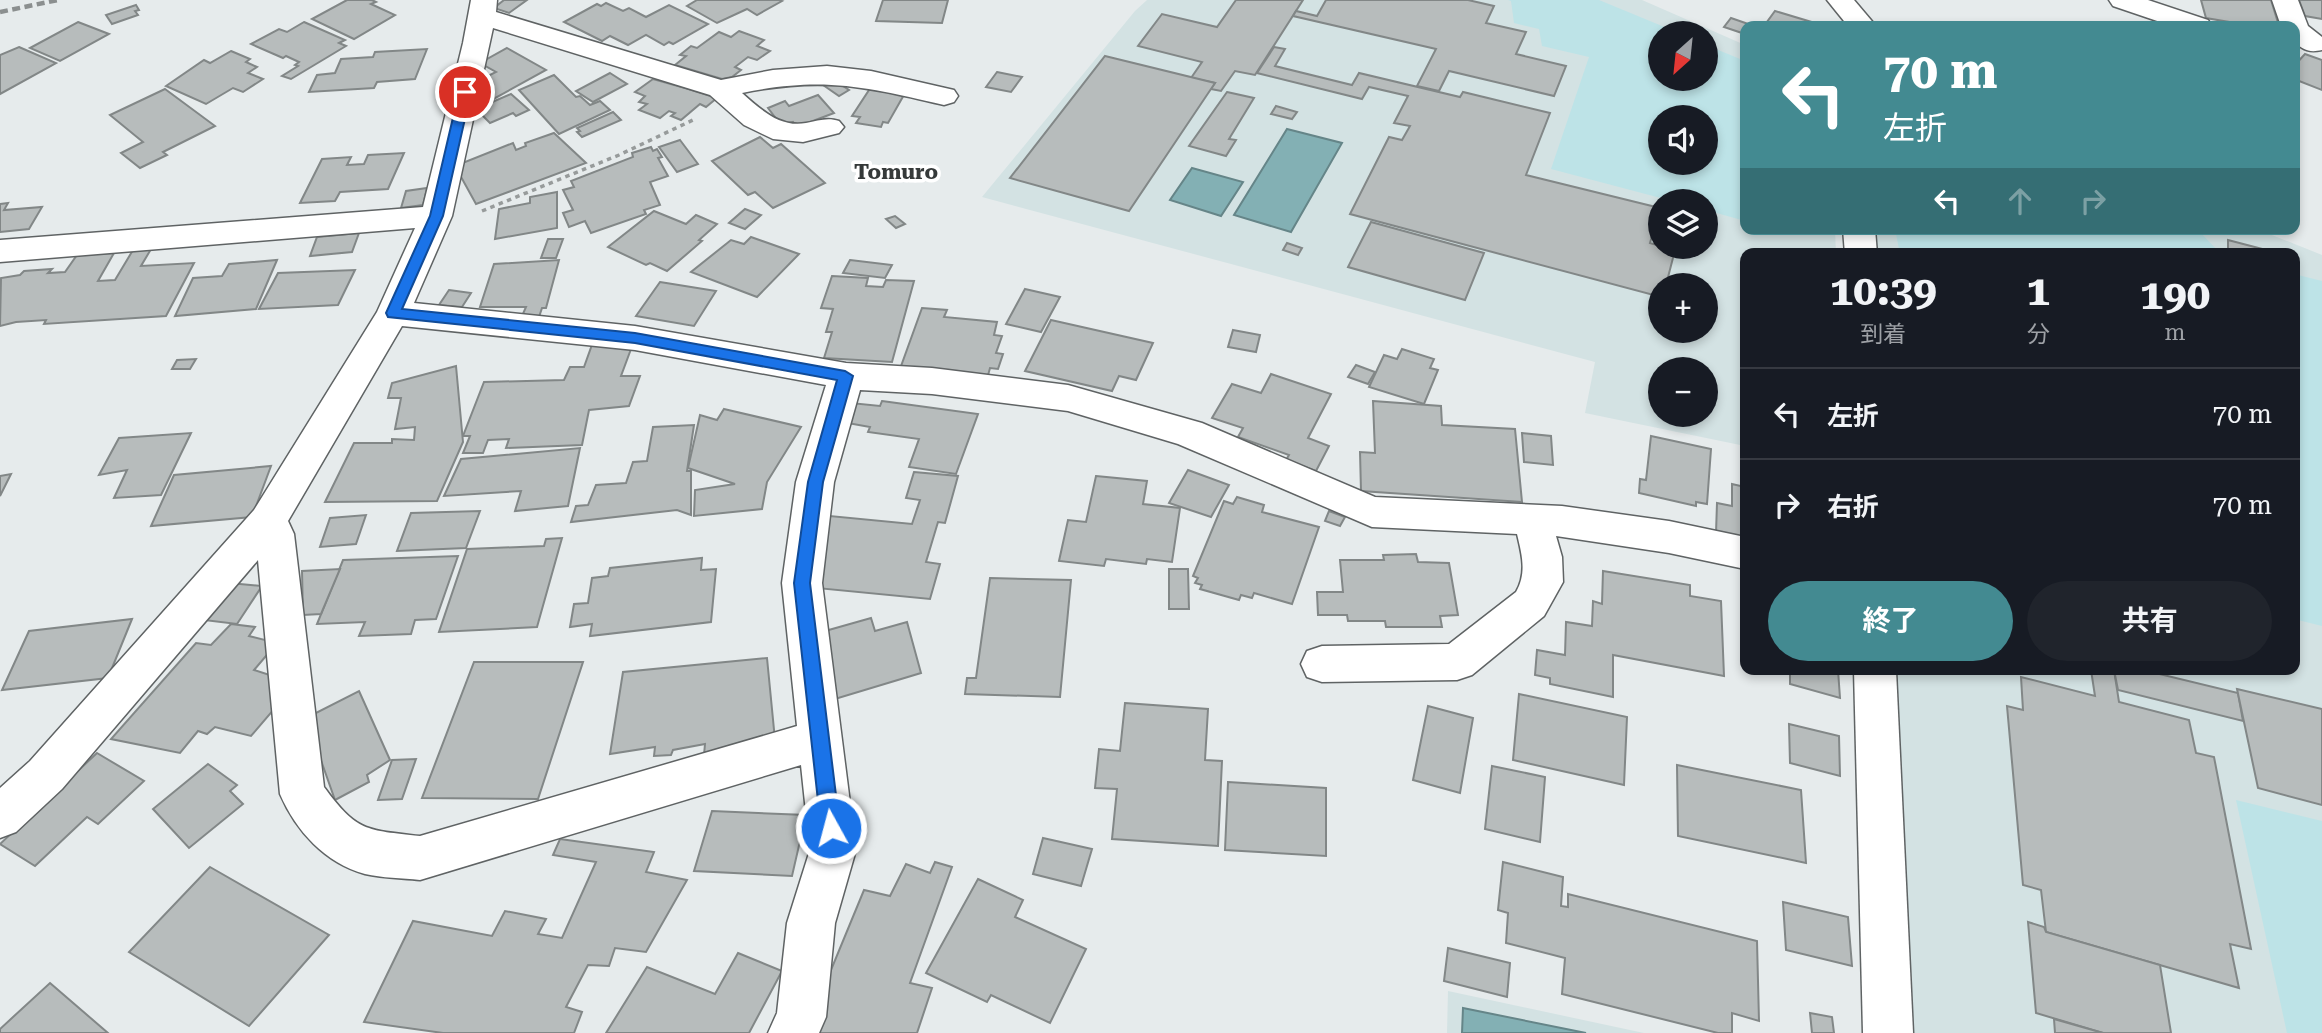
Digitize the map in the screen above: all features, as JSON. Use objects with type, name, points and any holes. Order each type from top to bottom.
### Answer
[{"type":"street","points":[[1840,0],[1858,21]]},
{"type":"street","points":[[2122,0],[2184,21]]},
{"type":"street","points":[[2285,0],[2293,21]]},
{"type":"street","points":[[0,817],[46,775],[268,521],[393,313],[436,216],[483,8],[727,95],[754,119],[783,133],[803,133],[829,127]]},
{"type":"street","points":[[727,95],[764,79],[827,74],[877,80],[944,96]]},
{"type":"street","points":[[0,251],[436,216]]},
{"type":"street","points":[[393,313],[635,338],[845,376],[932,381],[1068,398],[1189,433],[1372,512],[1532,519],[1669,537],[1740,552]]},
{"type":"street","points":[[793,1033],[801,1017],[811,922],[834,850],[802,583],[815,482],[845,376]]},
{"type":"street","points":[[1322,664],[1457,662],[1530,604],[1544,582],[1542,557],[1532,519]]},
{"type":"street","points":[[268,521],[275,534],[302,794],[330,831],[366,852],[420,858],[820,739]]},
{"type":"street","points":[[1875,675],[1888,1033]]},
{"type":"path","points":[[436,216],[478,213],[619,155],[727,95]]},
{"type":"shaded area","points":[[1147,0],[1642,0],[1690,21],[1648,21],[1648,91],[1718,91],[1718,33],[1740,43],[1740,235],[1835,235],[1836,248],[1740,248],[1740,445],[1653,427],[1718,427],[1718,357],[1648,357],[1648,426],[1585,413],[1595,362],[982,197],[1135,11]]},
{"type":"shaded area","points":[[1508,0],[1599,0],[1650,21],[1648,91],[1718,91],[1718,50],[1740,59],[1740,220],[1718,213],[1718,189],[1648,189],[1648,195],[1551,169],[1589,57],[1542,46],[1539,29],[1514,23],[1511,1]]},
{"type":"shaded area","points":[[1287,129],[1342,143],[1291,232],[1234,215]]},
{"type":"shaded area","points":[[1192,168],[1243,182],[1221,216],[1170,200]]},
{"type":"shaded area","points":[[1873,235],[2272,235],[2322,255],[2322,1033],[1907,1033],[1891,675],[2300,675],[2300,248],[1874,248]]},
{"type":"shaded area","points":[[1896,235],[2203,235],[2215,248],[1899,248]]},
{"type":"shaded area","points":[[2300,276],[2322,281],[2322,626],[2300,620]]},
{"type":"shaded area","points":[[2236,800],[2322,821],[2322,1033],[2287,1033]]},
{"type":"shaded area","points":[[1448,991],[1644,1033],[1447,1033]]},
{"type":"shaded area","points":[[1463,1008],[1586,1033],[1462,1033]]},
{"type":"building","points":[[347,0],[372,0],[376,2],[371,4],[395,15],[354,39],[312,19]]},
{"type":"building","points":[[504,0],[527,0],[509,13],[494,8]]},
{"type":"building","points":[[697,0],[782,1],[757,15],[747,9],[717,23],[687,6]]},
{"type":"building","points":[[883,0],[948,0],[942,23],[876,21]]},
{"type":"building","points":[[1236,0],[1303,0],[1255,75],[1235,71],[1221,91],[1211,89],[1215,83],[1191,78],[1202,62],[1138,46],[1162,14],[1217,27]]},
{"type":"building","points":[[1326,0],[1468,0],[1494,6],[1486,23],[1526,32],[1516,54],[1566,66],[1554,96],[1449,71],[1439,91],[1417,86],[1436,49],[1293,16],[1296,11],[1317,16]]},
{"type":"building","points":[[2201,0],[2271,0],[2277,21],[2224,21],[2206,18]]},
{"type":"building","points":[[2299,0],[2322,0],[2322,19],[2305,16]]},
{"type":"building","points":[[606,3],[623,11],[629,8],[646,17],[669,5],[708,24],[673,44],[669,42],[664,45],[646,35],[628,45],[610,36],[602,41],[564,22],[597,4],[601,6]]},
{"type":"building","points":[[136,5],[139,10],[135,11],[138,15],[112,24],[106,15]]},
{"type":"building","points":[[1775,11],[1808,21],[1768,21]]},
{"type":"building","points":[[1731,18],[1740,21],[1740,32],[1724,27]]},
{"type":"building","points":[[78,22],[109,34],[60,61],[30,48]]},
{"type":"building","points":[[304,22],[345,40],[339,43],[346,46],[291,79],[282,76],[298,66],[295,65],[299,62],[251,44],[279,29],[287,32]]},
{"type":"building","points":[[739,31],[764,40],[757,46],[770,51],[757,60],[748,57],[735,67],[741,70],[732,77],[722,79],[675,65],[686,56],[680,55],[691,46],[697,48],[719,32],[731,37]]},
{"type":"building","points":[[19,47],[56,63],[0,94],[0,55]]},
{"type":"building","points":[[1274,47],[1285,49],[1275,66],[1352,85],[1359,73],[1460,97],[1463,92],[1550,113],[1526,175],[1648,205],[1648,259],[1673,259],[1669,273],[1648,273],[1648,294],[1350,214],[1389,137],[1402,140],[1410,126],[1394,123],[1408,96],[1369,87],[1362,99],[1257,73]]},
{"type":"building","points":[[507,48],[546,70],[488,102],[474,94],[484,89],[474,83],[496,72],[480,63]]},
{"type":"building","points":[[427,49],[415,79],[377,82],[374,88],[309,92],[317,75],[335,73],[341,59],[373,57],[375,52]]},
{"type":"building","points":[[231,51],[250,59],[246,62],[257,67],[248,73],[263,79],[243,92],[233,88],[206,104],[166,86],[204,60],[210,63]]},
{"type":"building","points":[[2305,54],[2322,60],[2322,90],[2300,81],[2300,59]]},
{"type":"building","points":[[1105,56],[1215,83],[1129,211],[1010,178]]},
{"type":"building","points":[[997,72],[1022,77],[1011,92],[986,87]]},
{"type":"building","points":[[610,73],[627,84],[593,102],[576,91]]},
{"type":"building","points":[[554,75],[576,97],[580,96],[590,105],[600,101],[610,110],[559,134],[519,90]]},
{"type":"building","points":[[653,79],[717,98],[706,107],[700,104],[681,120],[671,116],[675,113],[669,111],[660,118],[639,110],[647,104],[639,102],[645,96],[635,92]]},
{"type":"building","points":[[834,80],[849,90],[839,96],[823,85]]},
{"type":"building","points":[[873,84],[905,93],[888,123],[883,122],[881,127],[856,123],[860,117],[852,116]]},
{"type":"building","points":[[165,89],[215,126],[163,152],[167,155],[140,168],[121,153],[143,142],[110,115]]},
{"type":"building","points":[[1227,92],[1254,98],[1229,139],[1236,140],[1226,156],[1189,146]]},
{"type":"building","points":[[511,94],[529,110],[516,116],[513,113],[490,123],[476,109]]},
{"type":"building","points":[[818,95],[834,113],[797,127],[793,122],[781,125],[768,108],[785,101],[789,106]]},
{"type":"building","points":[[1276,106],[1297,112],[1292,119],[1271,114]]},
{"type":"building","points":[[613,112],[621,120],[582,137],[577,132],[580,131],[577,128]]},
{"type":"building","points":[[554,133],[586,163],[476,204],[455,166],[513,143],[516,150],[526,146],[525,143]]},
{"type":"building","points":[[760,137],[773,148],[781,144],[825,183],[773,208],[755,192],[748,195],[712,161]]},
{"type":"building","points":[[680,140],[698,164],[677,172],[659,147]]},
{"type":"building","points":[[651,147],[653,151],[657,149],[662,157],[658,158],[668,176],[650,182],[660,205],[644,210],[646,214],[591,233],[585,221],[569,227],[563,213],[573,210],[563,190],[574,187],[571,181],[633,157],[632,153]]},
{"type":"building","points":[[404,153],[388,189],[340,192],[335,201],[300,203],[322,159],[351,157],[347,165],[364,164],[368,155]]},
{"type":"building","points":[[427,188],[423,205],[401,208],[406,191]]},
{"type":"building","points":[[557,192],[557,228],[495,239],[499,209],[530,203],[530,197]]},
{"type":"building","points":[[8,203],[4,210],[42,207],[29,229],[0,232],[0,204]]},
{"type":"building","points":[[745,209],[761,215],[745,229],[729,223]]},
{"type":"building","points":[[654,211],[686,224],[696,215],[717,224],[699,240],[702,241],[667,271],[650,263],[646,265],[608,247]]},
{"type":"building","points":[[895,216],[905,224],[896,228],[886,219]]},
{"type":"building","points":[[1371,222],[1484,253],[1465,300],[1348,267]]},
{"type":"building","points":[[359,233],[352,252],[310,256],[317,237]]},
{"type":"building","points":[[751,237],[799,254],[757,297],[691,272],[731,240],[744,244]]},
{"type":"building","points":[[548,239],[563,239],[556,258],[541,258]]},
{"type":"building","points":[[2228,240],[2259,248],[2228,248]]},
{"type":"building","points":[[1287,243],[1302,248],[1298,255],[1283,250]]},
{"type":"building","points":[[154,244],[141,266],[194,263],[166,316],[44,324],[46,320],[0,326],[1,278],[20,275],[24,271],[52,269],[48,273],[65,272],[77,255],[114,253],[98,281],[115,280],[136,245]]},
{"type":"building","points":[[277,260],[256,309],[175,316],[193,278],[222,276],[229,264]]},
{"type":"building","points":[[559,260],[546,308],[542,308],[539,317],[522,316],[526,307],[480,307],[494,264]]},
{"type":"building","points":[[850,260],[892,265],[885,278],[843,273]]},
{"type":"building","points":[[355,270],[338,305],[259,309],[278,273]]},
{"type":"building","points":[[832,276],[868,278],[866,286],[883,287],[886,280],[914,281],[892,362],[824,358],[832,332],[826,332],[833,309],[821,308]]},
{"type":"building","points":[[660,282],[716,291],[694,326],[636,316]]},
{"type":"building","points":[[1025,289],[1060,297],[1041,332],[1006,324]]},
{"type":"building","points":[[449,290],[471,293],[462,307],[439,305]]},
{"type":"building","points":[[922,308],[947,310],[944,317],[997,322],[994,335],[1002,336],[996,353],[1003,354],[998,369],[990,368],[987,379],[900,369]]},
{"type":"building","points":[[1051,320],[1153,343],[1136,380],[1119,376],[1112,391],[1025,371]]},
{"type":"building","points":[[1233,330],[1260,335],[1256,352],[1228,347]]},
{"type":"building","points":[[593,342],[631,349],[621,376],[640,376],[629,406],[589,410],[582,445],[506,448],[509,439],[488,440],[483,453],[463,453],[470,436],[463,436],[484,382],[564,380],[570,367],[584,367]]},
{"type":"building","points":[[1402,349],[1434,359],[1430,368],[1438,370],[1424,404],[1369,387],[1384,355],[1397,359]]},
{"type":"building","points":[[196,359],[190,369],[172,369],[177,360]]},
{"type":"building","points":[[1356,365],[1375,372],[1368,384],[1348,377]]},
{"type":"building","points":[[456,366],[463,442],[437,501],[325,502],[354,443],[414,440],[415,427],[395,429],[401,398],[388,398],[392,383]]},
{"type":"building","points":[[1271,374],[1331,394],[1308,438],[1329,446],[1316,471],[1286,460],[1289,455],[1238,437],[1243,428],[1212,418],[1232,384],[1261,393]]},
{"type":"building","points":[[882,401],[978,414],[956,474],[909,467],[919,439],[868,432],[870,427],[842,422],[851,403],[880,406]]},
{"type":"building","points":[[1373,401],[1441,406],[1442,425],[1515,429],[1522,502],[1361,491],[1360,452],[1375,453]]},
{"type":"building","points":[[724,409],[801,427],[767,482],[762,509],[694,516],[695,490],[735,484],[688,468],[700,415],[717,420]]},
{"type":"building","points":[[694,425],[687,471],[691,471],[691,515],[677,510],[571,522],[576,506],[588,505],[596,485],[626,483],[633,462],[647,461],[653,427]]},
{"type":"building","points":[[191,433],[161,495],[114,498],[127,470],[99,475],[119,438]]},
{"type":"building","points":[[1522,433],[1551,436],[1553,465],[1524,462]]},
{"type":"building","points":[[1651,436],[1711,449],[1707,504],[1696,502],[1696,506],[1639,493],[1640,479],[1646,480]]},
{"type":"building","points":[[580,448],[568,506],[515,511],[521,491],[444,496],[461,459]]},
{"type":"building","points":[[271,466],[252,517],[151,526],[174,475]]},
{"type":"building","points":[[1188,470],[1229,485],[1211,517],[1169,503]]},
{"type":"building","points":[[914,472],[958,476],[945,523],[938,522],[926,562],[940,564],[930,599],[806,587],[830,516],[912,524],[920,500],[906,498]]},
{"type":"building","points":[[11,474],[0,496],[0,476]]},
{"type":"building","points":[[1096,476],[1147,481],[1143,504],[1180,508],[1172,562],[1147,559],[1146,564],[1106,559],[1104,566],[1059,561],[1068,520],[1086,522]]},
{"type":"building","points":[[1732,484],[1740,486],[1740,538],[1716,533],[1717,503],[1732,506]]},
{"type":"building","points":[[1237,497],[1264,505],[1262,512],[1319,527],[1292,604],[1254,593],[1252,598],[1241,595],[1239,600],[1200,589],[1202,585],[1195,583],[1198,578],[1193,576],[1224,501],[1233,504]]},
{"type":"building","points":[[480,511],[466,548],[397,551],[411,513]]},
{"type":"building","points":[[1329,511],[1345,517],[1340,526],[1325,521]]},
{"type":"building","points":[[366,515],[356,544],[320,547],[330,518]]},
{"type":"building","points":[[562,538],[537,627],[439,632],[467,549],[544,546],[546,539]]},
{"type":"building","points":[[1416,554],[1418,562],[1449,563],[1458,615],[1440,616],[1442,627],[1386,627],[1385,621],[1348,621],[1347,615],[1318,615],[1317,592],[1343,592],[1340,560],[1384,560],[1383,555]]},
{"type":"building","points":[[458,556],[436,619],[415,620],[411,634],[359,636],[365,622],[317,624],[343,560]]},
{"type":"building","points":[[702,558],[701,570],[716,569],[711,622],[590,636],[592,624],[570,627],[574,604],[588,603],[592,578],[608,576],[610,568]]},
{"type":"building","points":[[340,569],[321,614],[303,615],[302,571]]},
{"type":"building","points":[[1169,569],[1188,569],[1189,609],[1169,609]]},
{"type":"building","points":[[1603,571],[1690,585],[1690,596],[1721,601],[1724,676],[1613,655],[1613,697],[1550,684],[1550,678],[1535,675],[1537,650],[1565,655],[1566,622],[1592,626],[1593,601],[1602,604]]},
{"type":"building","points":[[990,578],[1071,580],[1060,697],[965,694],[967,678],[976,678]]},
{"type":"building","points":[[229,583],[262,586],[237,624],[204,620]]},
{"type":"building","points":[[871,618],[875,631],[907,622],[921,673],[825,702],[811,635]]},
{"type":"building","points":[[132,619],[108,678],[2,690],[29,631]]},
{"type":"building","points":[[231,624],[255,627],[249,636],[277,643],[254,670],[276,677],[281,701],[251,736],[215,727],[207,734],[198,731],[180,753],[111,739],[196,643],[211,645]]},
{"type":"building","points":[[767,658],[775,740],[703,766],[705,744],[673,750],[671,755],[654,756],[655,747],[610,754],[623,672]]},
{"type":"building","points":[[474,662],[583,662],[538,799],[422,798]]},
{"type":"building","points":[[1790,675],[1838,675],[1840,698],[1790,684]]},
{"type":"building","points":[[2092,675],[2115,675],[2119,702],[2189,720],[2196,753],[2214,757],[2251,949],[2230,944],[2239,988],[2046,932],[2041,890],[2023,885],[2007,706],[2023,710],[2021,677],[2095,696]]},
{"type":"building","points":[[2115,675],[2164,675],[2238,693],[2243,721],[2118,690]]},
{"type":"building","points":[[2237,689],[2322,709],[2322,805],[2258,788]]},
{"type":"building","points":[[359,691],[390,760],[367,775],[369,782],[335,800],[306,718]]},
{"type":"building","points":[[1519,694],[1627,717],[1624,785],[1513,760]]},
{"type":"building","points":[[1125,703],[1208,709],[1205,760],[1222,761],[1218,846],[1112,839],[1117,789],[1095,788],[1099,749],[1120,751]]},
{"type":"building","points":[[1428,706],[1473,718],[1460,793],[1413,780]]},
{"type":"building","points":[[1789,724],[1839,736],[1840,776],[1790,763]]},
{"type":"building","points":[[97,753],[144,781],[98,824],[87,817],[35,866],[0,844]]},
{"type":"building","points":[[416,759],[402,799],[378,800],[392,760]]},
{"type":"building","points":[[208,764],[237,785],[230,791],[243,804],[189,848],[153,809]]},
{"type":"building","points":[[1677,765],[1801,790],[1806,863],[1678,836]]},
{"type":"building","points":[[1492,766],[1545,777],[1540,842],[1485,829]]},
{"type":"building","points":[[1228,782],[1326,788],[1326,856],[1225,850]]},
{"type":"building","points":[[712,811],[806,815],[792,876],[694,871]]},
{"type":"building","points":[[1043,838],[1092,849],[1081,886],[1033,874]]},
{"type":"building","points":[[560,839],[654,852],[646,872],[687,880],[646,952],[615,948],[609,966],[588,965],[566,1007],[582,1012],[574,1033],[443,1033],[364,1022],[413,921],[492,936],[505,911],[546,919],[538,934],[562,938],[596,862],[553,855]]},
{"type":"building","points":[[935,862],[952,867],[910,983],[932,988],[917,1033],[805,1033],[864,890],[890,896],[906,864],[930,873]]},
{"type":"building","points":[[1503,862],[1563,877],[1561,906],[1568,907],[1568,894],[1757,941],[1759,1021],[1732,1013],[1732,1033],[1718,1033],[1562,994],[1565,958],[1506,943],[1508,913],[1498,910]]},
{"type":"building","points":[[210,867],[329,935],[249,1026],[129,952]]},
{"type":"building","points":[[978,879],[1023,900],[1015,917],[1086,949],[1050,1023],[991,995],[987,1002],[926,973]]},
{"type":"building","points":[[1783,902],[1848,917],[1852,966],[1786,950]]},
{"type":"building","points":[[2028,922],[2044,927],[2046,932],[2160,965],[2171,1033],[2103,1033],[2036,1013]]},
{"type":"building","points":[[1448,948],[1510,963],[1507,997],[1444,981]]},
{"type":"building","points":[[738,953],[782,971],[749,1033],[606,1033],[647,967],[715,994]]},
{"type":"building","points":[[50,983],[108,1033],[0,1033],[0,1029]]},
{"type":"building","points":[[1810,1013],[1832,1017],[1834,1033],[1812,1033]]},
{"type":"building","points":[[2054,1019],[2103,1033],[2055,1033]]},
{"type":"railway","points":[[0,12],[58,0]]},
{"type":"district","name":"Tomuro","points":[[896,172]]},
{"type":"route","points":[[465,92],[436,216],[393,313],[635,338],[845,376],[815,482],[802,583],[831,828]]}]
